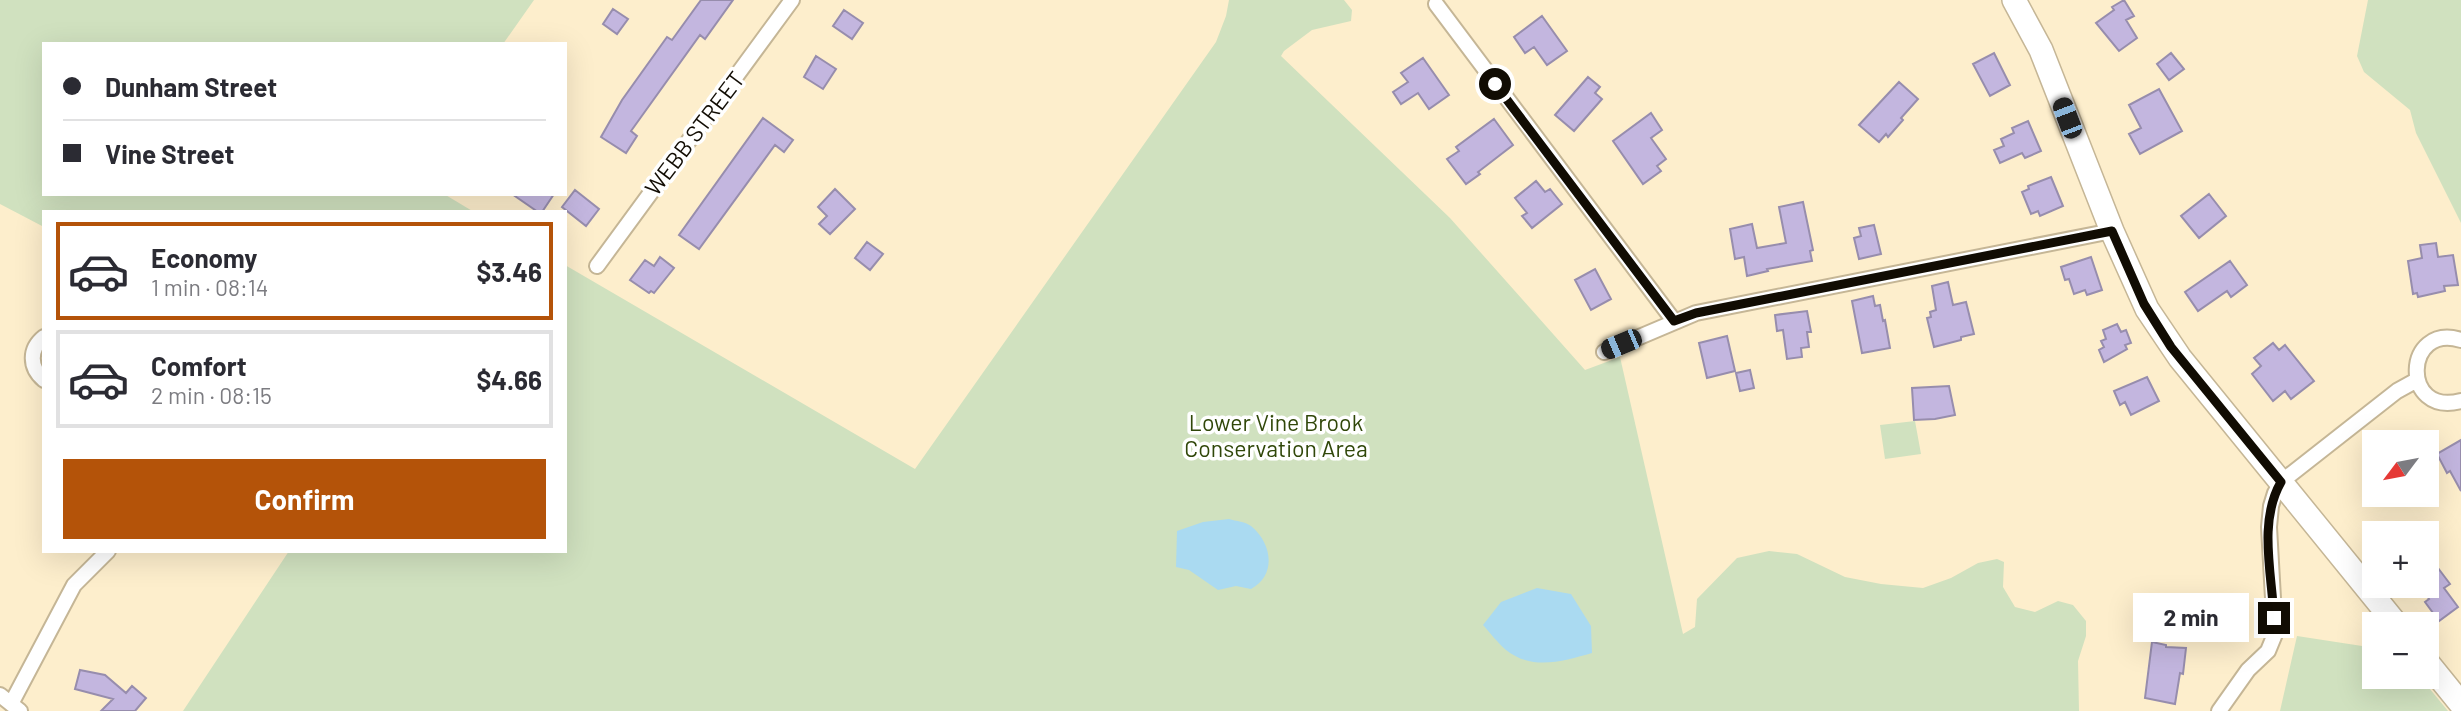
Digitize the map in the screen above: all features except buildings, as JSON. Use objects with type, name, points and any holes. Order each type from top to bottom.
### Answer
[{"type":"main road","points":[[2014,0],[2041,50],[2112,231],[2144,304],[2171,347],[2386,612]]},
{"type":"main road","points":[[2439,677],[2461,704]]},
{"type":"street","name":"WEBB STREET","points":[[597,266],[792,0]]},
{"type":"street","points":[[1436,4],[1674,321]]},
{"type":"street","points":[[1604,352],[1696,313],[2112,231]]},
{"type":"street","points":[[2461,340],[2440,338],[2425,347],[2417,362],[2417,380],[2427,395],[2443,403],[2461,401]]},
{"type":"street","points":[[42,339],[32,358],[34,367],[42,377]]},
{"type":"street","points":[[2219,711],[2248,670],[2268,651],[2275,634],[2269,527],[2271,506],[2281,482],[2397,391],[2417,380]]},
{"type":"street","points":[[10,703],[74,585],[106,553]]},
{"type":"green space","points":[[0,0],[534,0],[504,42],[42,42],[42,196],[447,196],[471,210],[42,210],[42,226],[0,204]]},
{"type":"green space","name":"Lower Vine Brook Conservation Area","points":[[1229,0],[1344,0],[1352,10],[1351,21],[1312,30],[1281,56],[1450,218],[1585,370],[1620,357],[1683,634],[1695,627],[1697,599],[1737,558],[1769,551],[1797,554],[1845,577],[1923,588],[1951,578],[1978,563],[1997,559],[2004,562],[2003,587],[2015,607],[2035,612],[2058,601],[2073,605],[2086,621],[2086,636],[2078,661],[2079,711],[183,711],[288,553],[567,553],[567,266],[915,469],[1216,42]]},
{"type":"green space","points":[[2368,0],[2461,0],[2461,223],[2416,133],[2410,110],[2364,72],[2357,56]]},
{"type":"green space","points":[[1915,421],[1921,454],[1885,459],[1880,425]]},
{"type":"green space","points":[[2297,636],[2362,646],[2362,689],[2430,689],[2448,711],[2280,711]]},
{"type":"water","points":[[1229,519],[1251,526],[1264,541],[1267,550],[1269,559],[1265,576],[1251,589],[1236,586],[1218,590],[1189,570],[1176,567],[1177,531],[1203,522]]},
{"type":"water","points":[[1537,588],[1571,594],[1591,626],[1592,653],[1548,662],[1526,660],[1506,650],[1483,625],[1501,602]]},
{"type":"route","points":[[1495,84],[1674,321],[1696,313],[2112,231],[2144,304],[2171,347],[2281,482],[2271,506],[2269,527],[2274,618]]}]
